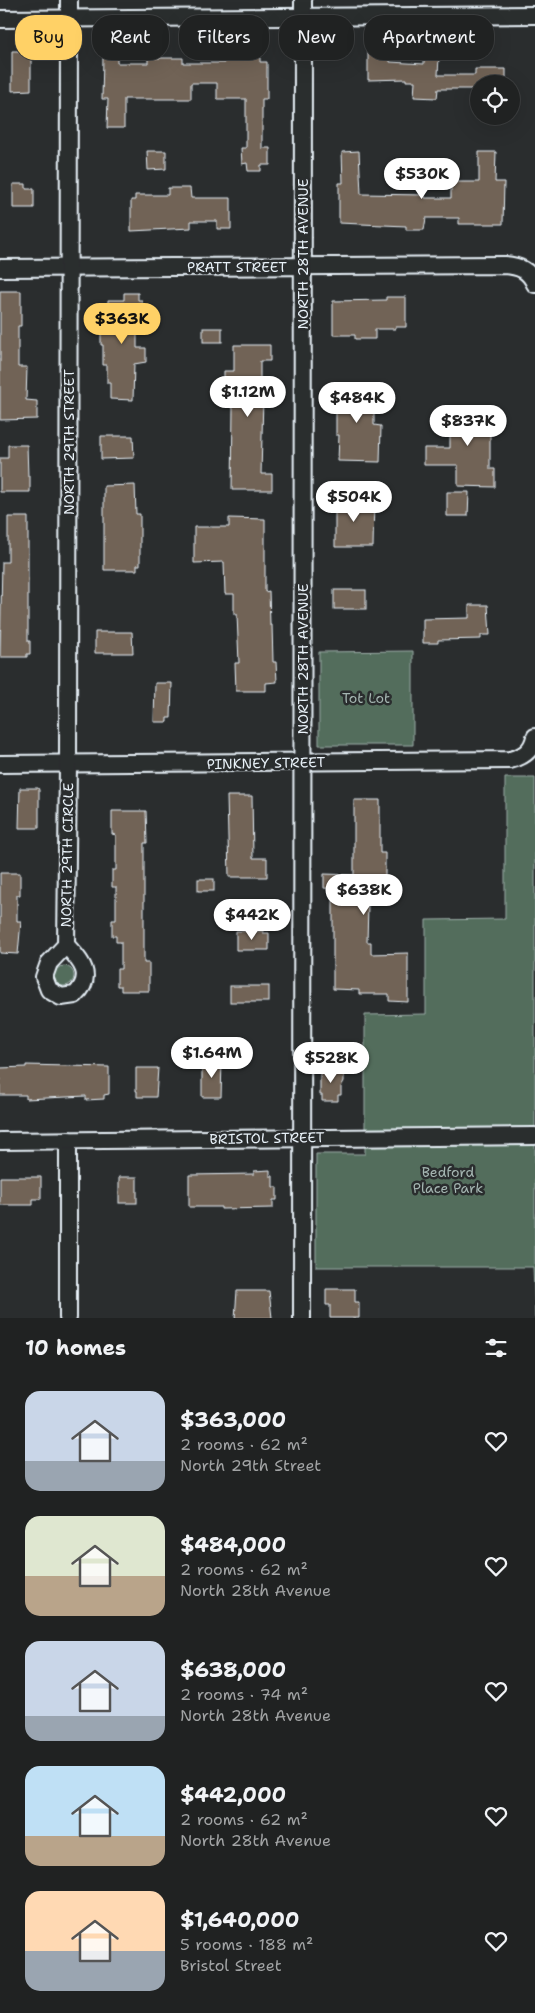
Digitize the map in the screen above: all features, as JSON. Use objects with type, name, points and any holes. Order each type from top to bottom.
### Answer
[{"type":"street","name":"NORTH 29TH STREET","points":[[69,0],[69,15]]},
{"type":"street","points":[[82,17],[303,8],[535,15]]},
{"type":"street","name":"NORTH 28TH AVENUE","points":[[302,1318],[303,8]]},
{"type":"street","points":[[0,19],[15,19]]},
{"type":"street","name":"NORTH 29TH STREET","points":[[68,765],[69,60]]},
{"type":"street","name":"PRATT STREET","points":[[0,268],[505,265],[516,266],[533,279]]},
{"type":"street","name":"PINKNEY STREET","points":[[0,764],[68,765],[510,760],[523,756],[532,744]]},
{"type":"street","name":"NORTH 29TH CIRCLE","points":[[66,946],[68,765]]},
{"type":"street","name":"BRISTOL STREET","points":[[0,1141],[535,1136]]},
{"type":"street","points":[[68,1140],[68,1318]]},
{"type":"green space","name":"Tot Lot","points":[[413,651],[413,745],[319,745],[319,652]]},
{"type":"green space","name":"Bedford Place Park","points":[[505,778],[535,778],[535,1318],[533,1267],[316,1267],[316,1154],[365,1154],[365,1015],[426,1014],[426,920],[505,919]]},
{"type":"green space","points":[[64,966],[71,969],[74,976],[71,983],[64,986],[57,983],[54,976],[57,969]]},
{"type":"building","points":[[12,51],[15,51],[15,60],[31,60],[31,90],[12,91]]},
{"type":"building","points":[[179,58],[179,60],[183,60],[183,63],[224,63],[224,60],[260,60],[260,62],[267,62],[267,99],[262,99],[262,148],[270,148],[270,165],[261,165],[261,171],[248,171],[247,163],[242,164],[241,148],[246,148],[246,99],[217,99],[217,83],[191,83],[191,99],[124,99],[124,128],[107,128],[108,99],[102,99],[103,60],[117,60],[117,63],[148,63],[148,60]]},
{"type":"building","points":[[368,60],[390,60],[390,62],[424,64],[424,60],[439,60],[438,75],[470,75],[470,89],[438,89],[437,98],[414,97],[415,81],[406,81],[406,79],[368,80]]},
{"type":"building","points":[[475,69],[506,69],[506,75],[475,75]]},
{"type":"building","points":[[147,151],[166,151],[166,169],[148,170]]},
{"type":"building","points":[[359,151],[361,194],[425,195],[425,198],[451,198],[451,182],[479,182],[479,152],[496,152],[495,182],[504,182],[503,224],[459,224],[459,218],[426,218],[424,230],[406,230],[406,226],[339,223],[339,183],[343,183],[342,152]]},
{"type":"building","points":[[13,184],[26,184],[26,189],[34,189],[34,208],[13,208]]},
{"type":"building","points":[[168,188],[190,188],[191,198],[231,198],[231,229],[217,229],[217,221],[191,221],[191,228],[131,231],[131,200],[135,200],[135,195],[168,195]]},
{"type":"building","points":[[0,291],[21,291],[21,326],[18,326],[18,367],[27,367],[26,400],[37,401],[37,419],[0,420]]},
{"type":"building","points":[[124,293],[138,293],[138,300],[142,300],[142,321],[137,321],[137,348],[146,348],[146,362],[134,364],[133,400],[110,399],[110,383],[107,383],[107,365],[103,365],[103,345],[101,345],[101,328],[108,328],[108,300],[124,300]]},
{"type":"building","points":[[386,297],[406,297],[406,327],[375,329],[375,339],[355,339],[355,335],[333,335],[333,301],[386,300]]},
{"type":"building","points":[[203,328],[222,328],[222,342],[203,342]]},
{"type":"building","points":[[234,345],[270,345],[270,361],[260,361],[260,398],[263,398],[261,474],[272,474],[272,490],[232,490],[232,388],[224,388],[224,371],[234,371]]},
{"type":"building","points":[[336,385],[374,386],[374,425],[381,426],[380,462],[338,461],[339,435],[336,435]]},
{"type":"building","points":[[461,407],[497,407],[497,423],[490,423],[490,469],[495,469],[495,487],[458,486],[458,465],[424,465],[424,448],[450,448],[450,421],[456,421],[456,411],[461,411]]},
{"type":"building","points":[[101,436],[133,436],[134,458],[101,459]]},
{"type":"building","points":[[8,445],[27,445],[30,492],[0,492],[0,458],[8,458]]},
{"type":"building","points":[[135,485],[136,514],[140,514],[140,565],[137,565],[137,570],[104,570],[104,486]]},
{"type":"building","points":[[447,492],[469,492],[468,516],[447,516]]},
{"type":"building","points":[[341,498],[374,498],[373,547],[335,547],[335,500],[341,500]]},
{"type":"building","points":[[8,517],[28,517],[28,641],[30,641],[30,654],[27,654],[27,657],[0,657],[2,562],[8,562]]},
{"type":"building","points":[[229,518],[265,519],[265,592],[269,591],[273,662],[276,662],[277,682],[266,683],[266,691],[236,691],[235,663],[239,663],[237,614],[234,614],[234,594],[225,594],[224,562],[194,563],[194,527],[229,527]]},
{"type":"building","points":[[334,590],[366,590],[366,609],[334,609]]},
{"type":"building","points":[[469,605],[488,605],[490,635],[481,635],[481,639],[438,640],[438,643],[423,643],[423,619],[469,618]]},
{"type":"building","points":[[95,632],[132,632],[133,653],[95,653]]},
{"type":"building","points":[[155,683],[172,683],[171,718],[167,718],[167,722],[154,722]]},
{"type":"building","points":[[20,788],[38,788],[39,790],[39,828],[19,828]]},
{"type":"building","points":[[227,796],[252,796],[253,858],[267,858],[267,877],[229,877]]},
{"type":"building","points":[[354,800],[380,800],[380,853],[385,853],[385,887],[378,887],[378,903],[368,905],[367,942],[371,942],[371,954],[408,953],[408,1002],[389,1001],[389,994],[359,994],[359,990],[333,989],[333,889],[324,888],[324,874],[354,875]]},
{"type":"building","points":[[112,811],[146,811],[147,843],[144,843],[144,963],[149,963],[149,991],[121,991],[121,986],[117,986],[117,969],[121,969],[121,942],[116,942],[116,936],[112,936],[112,920],[116,920],[116,887],[112,887],[112,870],[116,870],[116,835],[112,834]]},
{"type":"building","points":[[0,873],[20,873],[20,895],[17,895],[17,921],[21,921],[18,954],[0,953]]},
{"type":"building","points":[[198,879],[214,879],[214,891],[198,891]]},
{"type":"building","points":[[236,931],[263,931],[263,933],[269,933],[269,950],[236,950]]},
{"type":"building","points":[[230,986],[269,986],[269,1002],[230,1002]]},
{"type":"building","points":[[202,1061],[222,1061],[221,1097],[202,1097]]},
{"type":"building","points":[[26,1065],[109,1067],[109,1094],[104,1095],[104,1099],[86,1100],[86,1096],[26,1099],[26,1095],[0,1095],[0,1068],[26,1067]]},
{"type":"building","points":[[136,1068],[158,1068],[156,1097],[137,1097]]},
{"type":"building","points":[[320,1070],[344,1070],[344,1081],[341,1087],[341,1095],[338,1095],[338,1101],[322,1101],[322,1095],[320,1095]]},
{"type":"building","points":[[270,1170],[270,1176],[273,1176],[273,1187],[277,1187],[277,1200],[273,1200],[273,1208],[221,1209],[221,1207],[189,1207],[189,1175],[254,1174],[254,1171]]},
{"type":"building","points":[[0,1177],[41,1177],[41,1199],[33,1199],[33,1205],[0,1205]]},
{"type":"building","points":[[119,1177],[137,1177],[137,1203],[119,1203]]},
{"type":"building","points":[[326,1289],[355,1289],[355,1302],[359,1302],[359,1318],[330,1318],[330,1305],[326,1305]]},
{"type":"building","points":[[237,1291],[269,1291],[272,1318],[235,1318]]}]
